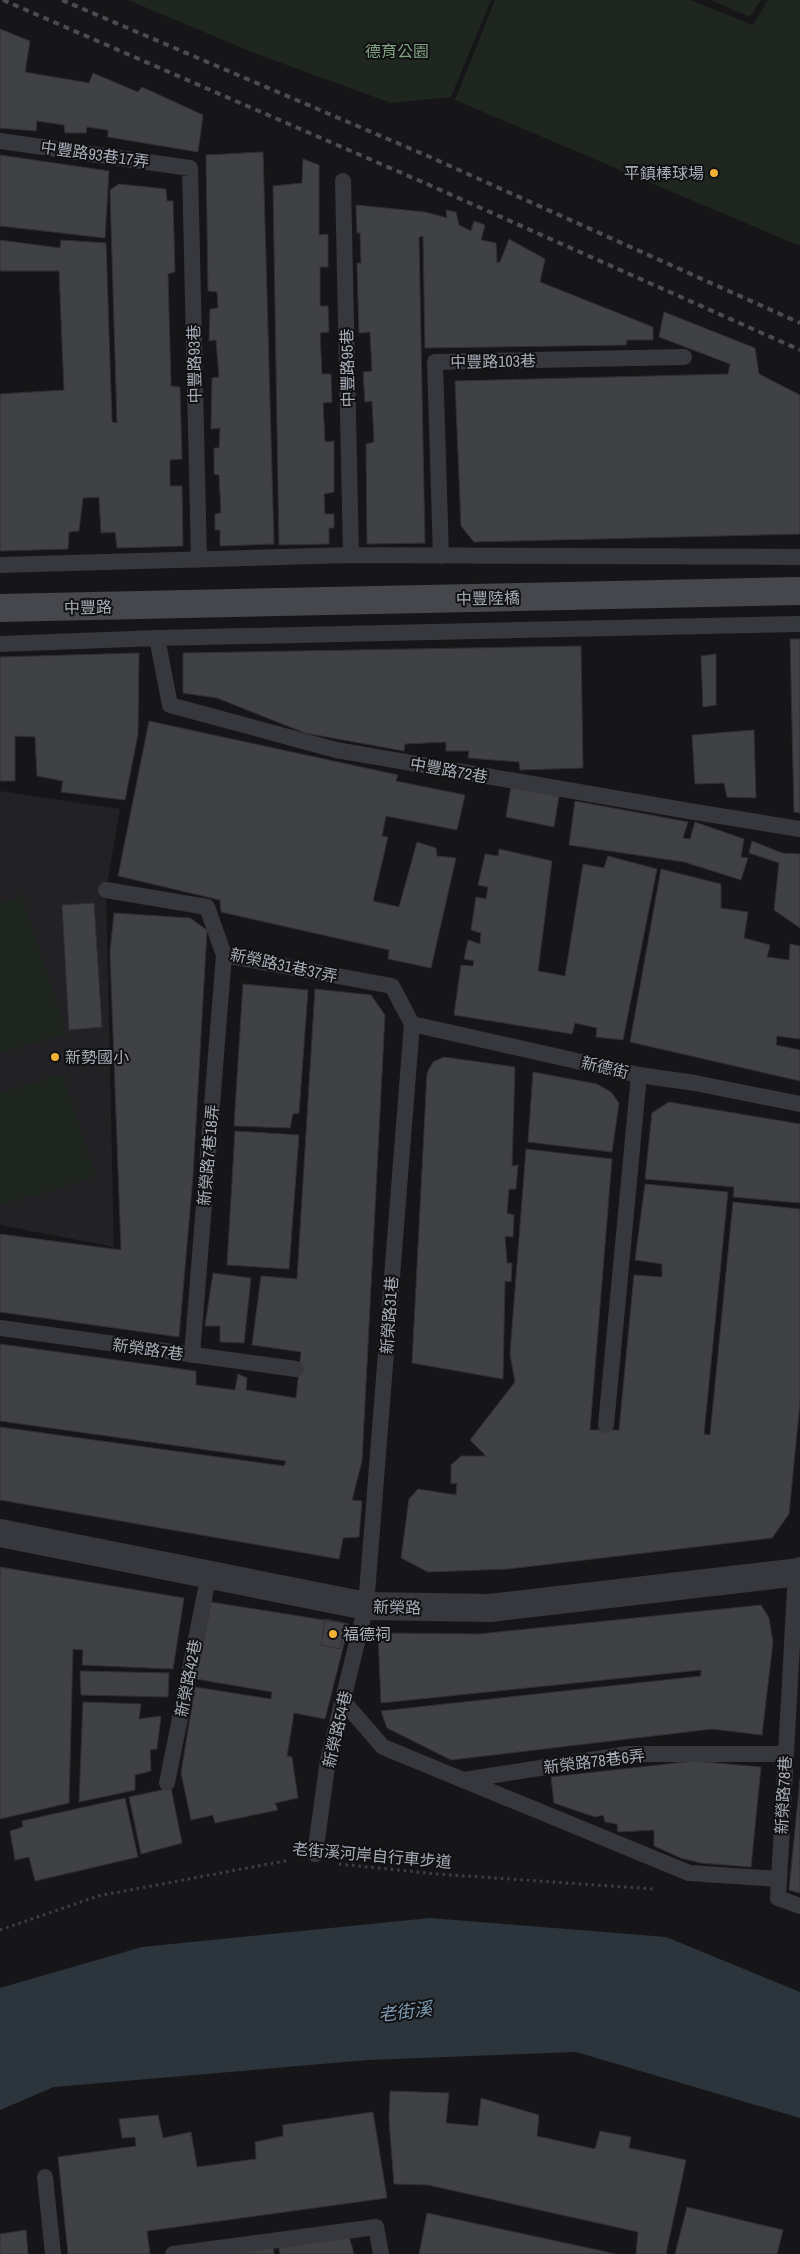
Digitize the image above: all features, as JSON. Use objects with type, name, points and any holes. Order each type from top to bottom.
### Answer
[{"type":"main road","name":"中豐陸橋","points":[[176,606],[800,591]]},
{"type":"main road","name":"中豐路","points":[[0,608],[176,606]]},
{"type":"street","name":"新榮路","points":[[0,1533],[366,1606],[490,1608],[799,1568]]},
{"type":"lane","name":"中豐路93巷17弄","points":[[0,141],[190,168]]},
{"type":"lane","name":"中豐路93巷","points":[[190,168],[199,560]]},
{"type":"lane","name":"中豐路95巷","points":[[343,181],[351,555]]},
{"type":"lane","name":"中豐路103巷","points":[[442,556],[435,362],[684,357]]},
{"type":"lane","points":[[0,565],[351,555],[800,557]]},
{"type":"lane","points":[[0,644],[157,638],[800,624]]},
{"type":"lane","name":"中豐路72巷","points":[[157,638],[170,705],[336,750],[679,810],[800,828]]},
{"type":"lane","name":"新榮路31巷37弄","points":[[106,890],[207,906],[224,955],[392,986],[412,1024]]},
{"type":"lane","name":"新榮路7巷18弄","points":[[192,1356],[224,955]]},
{"type":"lane","name":"新德街","points":[[412,1024],[639,1075],[695,1083],[800,1104]]},
{"type":"lane","name":"新榮路31巷","points":[[366,1606],[412,1024]]},
{"type":"lane","points":[[606,1425],[639,1075]]},
{"type":"lane","name":"新榮路7巷","points":[[0,1328],[296,1369]]},
{"type":"lane","name":"新榮路78巷","points":[[799,1568],[778,1898],[800,1906]]},
{"type":"lane","name":"新榮路42巷","points":[[167,1782],[209,1574]]},
{"type":"lane","name":"新榮路54巷","points":[[315,1854],[328,1760],[366,1606]]},
{"type":"lane","points":[[343,1702],[383,1746],[689,1873],[778,1879]]},
{"type":"lane","name":"新榮路78巷6弄","points":[[464,1780],[628,1754],[786,1754]]},
{"type":"lane","points":[[46,2178],[53,2254]]},
{"type":"lane","points":[[173,2254],[376,2227],[381,2254]]},
{"type":"path","name":"老街溪河岸自行車步道","points":[[0,1930],[98,1896],[289,1860],[299,1860]]},
{"type":"path","name":"老街溪河岸自行車步道","points":[[338,1864],[437,1874],[662,1889]]},
{"type":"shaded area","name":"新勢國小","points":[[0,791],[120,809],[106,890],[114,1247],[0,1225]]},
{"type":"green space","name":"德育公園","points":[[128,0],[491,0],[451,97],[391,103],[254,53]]},
{"type":"green space","name":"平鎮棒球場","points":[[495,0],[690,0],[753,25],[768,0],[800,0],[800,246],[455,100]]},
{"type":"green space","points":[[711,0],[761,0],[750,17]]},
{"type":"green space","points":[[22,895],[66,1033],[0,1054],[0,903]]},
{"type":"green space","points":[[63,1074],[95,1176],[0,1206],[0,1094]]},
{"type":"water","name":"老街溪","points":[[430,1918],[666,1937],[800,1992],[800,2118],[576,2052],[368,2060],[54,2087],[0,2110],[0,1988],[142,1947]]},
{"type":"building","points":[[0,29],[30,41],[25,72],[89,83],[93,73],[138,92],[142,87],[203,115],[198,152],[108,137],[108,130],[87,127],[86,133],[65,133],[64,125],[37,121],[36,131],[0,128]]},
{"type":"building","points":[[263,152],[274,544],[220,546],[220,530],[215,530],[215,514],[221,513],[219,475],[214,474],[214,448],[219,448],[220,428],[211,429],[212,378],[219,377],[216,340],[209,341],[210,309],[218,308],[217,292],[208,291],[206,155]]},
{"type":"building","points":[[0,155],[109,171],[105,238],[0,226]]},
{"type":"building","points":[[303,159],[319,165],[319,235],[328,234],[328,267],[320,267],[320,306],[328,306],[329,332],[320,333],[322,374],[331,374],[332,402],[323,403],[325,442],[334,441],[334,492],[324,494],[325,514],[334,514],[334,528],[329,528],[329,544],[279,545],[273,186],[302,183]]},
{"type":"building","points":[[119,184],[166,189],[167,201],[173,201],[175,272],[168,274],[171,386],[180,387],[182,459],[170,460],[170,486],[182,486],[183,546],[117,548],[115,532],[101,533],[99,497],[83,498],[79,531],[69,532],[68,549],[0,551],[0,394],[64,390],[59,271],[0,271],[0,240],[60,248],[61,240],[106,243],[112,422],[117,423],[110,190]]},
{"type":"building","points":[[356,205],[425,212],[447,218],[446,210],[456,212],[459,225],[471,231],[474,221],[485,225],[481,240],[496,243],[497,263],[500,262],[509,239],[545,259],[540,282],[653,327],[653,340],[627,340],[626,345],[425,348],[423,236],[419,237],[425,543],[367,544],[366,444],[374,442],[372,401],[365,402],[363,372],[372,371],[370,332],[359,333],[357,263],[361,263],[360,233],[357,233]]},
{"type":"building","points":[[664,312],[755,348],[759,374],[800,395],[800,534],[474,542],[461,526],[455,381],[728,374],[730,364],[659,337]]},
{"type":"building","points":[[790,639],[800,639],[800,813],[794,812]]},
{"type":"building","points":[[581,646],[583,768],[520,770],[519,762],[468,758],[469,751],[446,751],[446,742],[405,744],[404,751],[305,733],[217,698],[183,693],[183,653]]},
{"type":"building","points":[[139,653],[138,734],[125,800],[61,792],[63,781],[37,776],[35,737],[15,736],[15,781],[0,781],[0,657]]},
{"type":"building","points":[[716,654],[716,705],[703,707],[701,656]]},
{"type":"building","points":[[149,721],[398,775],[396,781],[465,795],[457,830],[386,816],[382,836],[388,837],[373,901],[399,907],[417,842],[436,848],[437,856],[456,858],[431,968],[388,959],[389,950],[221,912],[220,900],[118,876]]},
{"type":"building","points":[[754,730],[756,798],[727,797],[724,783],[695,784],[692,735]]},
{"type":"building","points":[[511,786],[559,796],[554,827],[506,817]]},
{"type":"building","points":[[575,801],[688,822],[683,838],[690,839],[695,822],[744,839],[741,857],[748,858],[741,880],[684,862],[569,845]]},
{"type":"building","points":[[752,841],[782,853],[800,854],[800,928],[774,910],[779,863],[749,853]]},
{"type":"building","points":[[499,849],[552,861],[538,971],[565,976],[583,864],[604,868],[608,856],[657,869],[623,1040],[596,1037],[597,1028],[575,1023],[572,1034],[454,1015],[461,965],[473,966],[474,961],[464,959],[468,940],[480,944],[481,933],[471,930],[476,897],[486,899],[488,887],[478,885],[485,854],[498,856]]},
{"type":"building","points":[[661,869],[721,884],[721,908],[748,912],[744,938],[770,945],[767,957],[789,960],[790,944],[800,946],[800,1039],[777,1036],[776,1045],[800,1050],[800,1081],[630,1042]]},
{"type":"building","points":[[94,903],[102,1027],[69,1030],[62,905]]},
{"type":"building","points":[[114,913],[190,918],[207,930],[193,1176],[179,1337],[0,1312],[0,1234],[121,1250],[110,952]]},
{"type":"building","points":[[243,984],[308,990],[299,1113],[293,1114],[290,1128],[234,1126]]},
{"type":"building","points":[[315,989],[371,995],[385,1015],[362,1461],[352,1500],[362,1501],[359,1537],[343,1538],[339,1559],[0,1500],[0,1427],[284,1466],[286,1461],[0,1421],[0,1344],[196,1371],[196,1385],[235,1390],[238,1374],[247,1378],[246,1390],[296,1398],[301,1352],[252,1345],[261,1276],[297,1279]]},
{"type":"building","points":[[444,1057],[515,1067],[512,1166],[518,1165],[516,1189],[509,1189],[507,1213],[514,1215],[513,1237],[505,1236],[507,1263],[512,1263],[511,1282],[505,1281],[503,1379],[412,1363],[427,1073],[433,1062]]},
{"type":"building","points":[[533,1072],[597,1084],[611,1092],[619,1103],[612,1152],[528,1142]]},
{"type":"building","points":[[669,1102],[800,1124],[800,1203],[733,1197],[734,1187],[645,1179],[652,1113]]},
{"type":"building","points":[[235,1131],[299,1135],[289,1269],[227,1265]]},
{"type":"building","points":[[526,1149],[612,1159],[590,1430],[619,1430],[634,1275],[662,1277],[662,1264],[635,1260],[645,1184],[728,1192],[704,1434],[710,1435],[733,1202],[800,1209],[800,1402],[789,1514],[772,1538],[508,1569],[428,1572],[401,1558],[409,1499],[418,1489],[456,1495],[457,1483],[451,1484],[451,1465],[461,1456],[486,1456],[470,1440],[515,1382],[510,1354]]},
{"type":"building","points":[[213,1273],[251,1278],[244,1343],[220,1342],[220,1326],[205,1326]]},
{"type":"building","points":[[0,1567],[184,1598],[173,1669],[82,1665],[83,1650],[73,1649],[69,1803],[0,1819]]},
{"type":"building","points":[[211,1602],[349,1624],[325,1719],[294,1713],[287,1756],[292,1757],[298,1798],[275,1803],[278,1810],[215,1823],[213,1815],[191,1820],[181,1773],[195,1687],[271,1699],[272,1692],[196,1679]]},
{"type":"building","points":[[761,1605],[769,1618],[773,1642],[762,1735],[712,1729],[451,1760],[387,1728],[381,1711],[701,1676],[701,1670],[381,1703],[378,1633],[479,1634]]},
{"type":"building","name":"福德祠","points":[[325,1619],[345,1623],[340,1649],[321,1645]]},
{"type":"building","points":[[80,1671],[169,1673],[168,1697],[81,1695]]},
{"type":"building","points":[[83,1702],[141,1704],[139,1719],[161,1716],[157,1749],[150,1750],[151,1771],[135,1775],[135,1790],[79,1802]]},
{"type":"building","points":[[694,1761],[761,1767],[751,1867],[701,1863],[681,1858],[654,1846],[654,1830],[618,1832],[617,1824],[605,1822],[603,1815],[595,1817],[554,1803],[551,1777]]},
{"type":"building","points":[[800,1779],[800,1893],[789,1890]]},
{"type":"building","points":[[171,1788],[182,1843],[141,1854],[129,1797]]},
{"type":"building","points":[[125,1798],[138,1857],[35,1881],[29,1857],[15,1860],[10,1831],[23,1827],[22,1821]]},
{"type":"building","points":[[390,2091],[449,2093],[446,2123],[478,2126],[481,2098],[539,2115],[537,2136],[595,2149],[600,2131],[631,2137],[629,2148],[686,2160],[666,2254],[636,2254],[638,2232],[428,2185],[394,2184],[389,2120]]},
{"type":"building","points":[[373,2112],[387,2198],[147,2231],[150,2254],[68,2254],[58,2157],[136,2146],[135,2137],[122,2138],[119,2119],[158,2115],[163,2138],[191,2132],[197,2167],[256,2159],[255,2142],[283,2136],[283,2125]]},
{"type":"building","points":[[687,2207],[783,2230],[777,2254],[675,2254]]},
{"type":"building","points":[[427,2213],[616,2254],[419,2254]]},
{"type":"building","points":[[26,2230],[28,2254],[0,2254],[0,2234]]},
{"type":"building","points":[[349,2236],[354,2254],[280,2254],[279,2248]]},
{"type":"building","points":[[273,2245],[274,2254],[219,2254]]},
{"type":"railway","points":[[3,0],[427,184],[800,350]]},
{"type":"railway","points":[[62,0],[430,157],[800,323]]},
{"type":"place","name":"平鎮棒球場","points":[[714,173]]},
{"type":"place","name":"新勢國小","points":[[55,1057]]},
{"type":"place","name":"福德祠","points":[[333,1634]]}]
